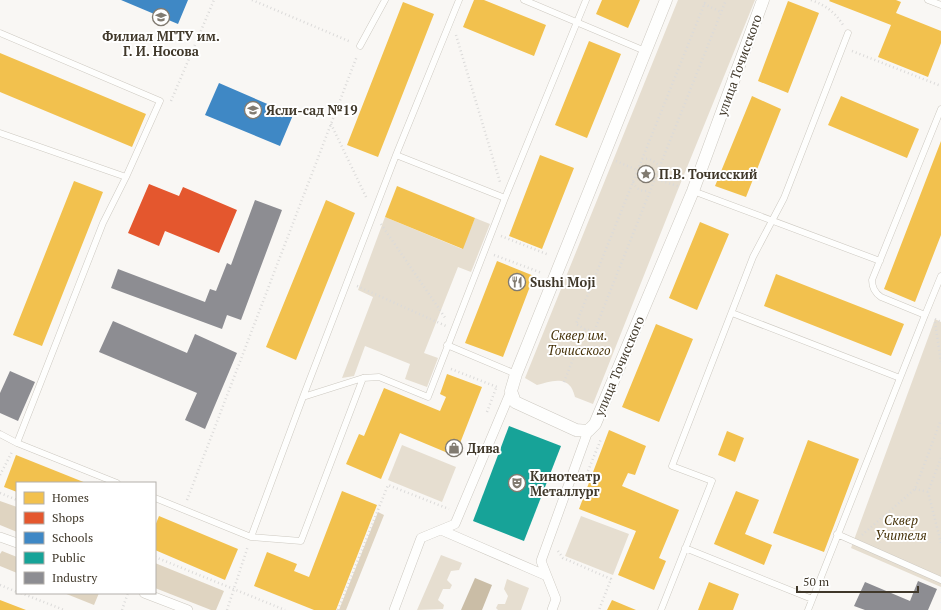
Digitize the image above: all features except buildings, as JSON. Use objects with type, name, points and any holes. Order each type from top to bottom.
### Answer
[{"type":"street","points":[[394,610],[421,538],[454,524],[511,391],[516,374],[666,0]]},
{"type":"street","name":"улица Точисского","points":[[511,391],[514,402],[576,430],[588,431],[595,424],[693,191],[763,0]]},
{"type":"street","points":[[552,610],[556,599],[541,561],[588,431]]},
{"type":"street","points":[[441,530],[547,576]]},
{"type":"street","points":[[0,536],[16,543]]},
{"type":"street","points":[[147,594],[188,610]]},
{"type":"lane","points":[[360,46],[385,0]]},
{"type":"lane","points":[[251,536],[396,155],[459,0]]},
{"type":"lane","points":[[524,0],[577,21],[645,51]]},
{"type":"lane","points":[[303,397],[363,378],[379,377],[428,397],[504,198],[586,0]]},
{"type":"lane","points":[[928,0],[941,5]]},
{"type":"lane","points":[[0,33],[160,102],[126,177],[103,223],[17,443]]},
{"type":"lane","points":[[661,610],[712,481],[672,466],[757,248],[784,198],[848,33]]},
{"type":"lane","points":[[925,315],[876,294],[872,285],[872,280],[941,109]]},
{"type":"lane","points":[[0,133],[126,177]]},
{"type":"lane","points":[[396,155],[504,198]]},
{"type":"lane","points":[[693,191],[880,261]]},
{"type":"lane","points":[[808,610],[941,276]]},
{"type":"lane","points":[[732,313],[900,378]]},
{"type":"lane","points":[[447,345],[516,374]]},
{"type":"lane","points":[[156,498],[251,536],[301,541],[363,378]]},
{"type":"lane","points":[[0,434],[17,443],[114,482]]},
{"type":"lane","points":[[837,534],[941,580]]},
{"type":"lane","points":[[685,548],[812,599]]},
{"type":"path","points":[[169,106],[214,0]]},
{"type":"path","points":[[183,509],[360,46],[252,0]]},
{"type":"path","points":[[706,0],[576,324],[594,332],[726,0]]},
{"type":"path","points":[[811,0],[824,5],[833,12],[848,33]]},
{"type":"path","points":[[704,4],[721,12]]},
{"type":"path","points":[[451,18],[504,198]]},
{"type":"path","points":[[842,47],[941,86]]},
{"type":"path","points":[[331,124],[374,213],[453,329]]},
{"type":"path","points":[[642,159],[647,158],[653,160],[659,166]]},
{"type":"path","points":[[614,160],[637,170]]},
{"type":"path","points":[[654,178],[693,191]]},
{"type":"path","points":[[633,182],[636,188],[641,191],[649,191]]},
{"type":"path","points":[[491,232],[549,255]]},
{"type":"path","points":[[547,261],[552,248]]},
{"type":"path","points":[[484,251],[542,274],[544,267]]},
{"type":"path","points":[[347,282],[453,329]]},
{"type":"path","points":[[934,319],[941,362]]},
{"type":"path","points":[[564,382],[585,328]]},
{"type":"path","points":[[440,364],[497,387]]},
{"type":"path","points":[[486,416],[504,369]]},
{"type":"path","points":[[854,542],[915,489],[941,420]]},
{"type":"path","points":[[0,475],[17,443]]},
{"type":"path","points":[[941,458],[928,492],[941,543]]},
{"type":"path","points":[[338,610],[388,486],[449,509],[452,502]]},
{"type":"path","points":[[915,489],[928,492]]},
{"type":"path","points":[[0,493],[16,500]]},
{"type":"path","points":[[227,610],[251,536]]},
{"type":"path","points":[[156,557],[286,610]]},
{"type":"path","points":[[0,585],[16,592]]},
{"type":"path","points":[[24,594],[64,610]]},
{"type":"path","points":[[122,610],[128,594]]},
{"type":"green space","name":"Сквер им. Точисского","points":[[678,0],[755,0],[593,404],[575,397],[571,387],[564,382],[546,382],[537,385],[525,378]]},
{"type":"green space","points":[[385,217],[462,249],[475,218],[490,224],[471,272],[458,267],[424,353],[438,358],[427,387],[405,379],[410,364],[365,346],[354,376],[342,378],[373,297],[358,290]]},
{"type":"green space","name":"Сквер Учителя","points":[[935,319],[941,322],[941,587],[851,548]]},
{"type":"green space","points":[[402,445],[456,467],[442,502],[388,480]]},
{"type":"green space","points":[[581,516],[629,534],[613,575],[565,556]]},
{"type":"green space","points":[[441,555],[462,563],[459,570],[451,571],[447,580],[452,585],[450,589],[443,589],[438,600],[444,605],[443,609],[417,610]]},
{"type":"green space","points":[[507,579],[529,588],[521,610],[498,610],[496,608],[498,604],[505,604],[508,596],[504,589]]},
{"type":"shaded area","points":[[0,501],[16,507],[16,532],[0,525]]},
{"type":"shaded area","points":[[378,512],[384,515],[346,610],[339,610]]},
{"type":"shaded area","points":[[2,551],[16,557],[16,573],[0,566],[0,554]]},
{"type":"shaded area","points":[[156,563],[224,591],[216,610],[211,610],[156,588]]},
{"type":"shaded area","points":[[475,578],[492,585],[482,610],[461,610]]},
{"type":"shaded area","points":[[66,594],[99,594],[94,605]]},
{"type":"place","name":"Филиал МГТУ им. Г. И. Носова","points":[[161,17]]},
{"type":"place","name":"Ясли-сад №19","points":[[253,110]]},
{"type":"place","name":"П.В. Точисский","points":[[646,174]]},
{"type":"place","name":"Sushi Moji","points":[[517,282]]},
{"type":"place","name":"Дива","points":[[454,448]]},
{"type":"place","name":"Кинотеатр Металлург","points":[[517,483]]}]
